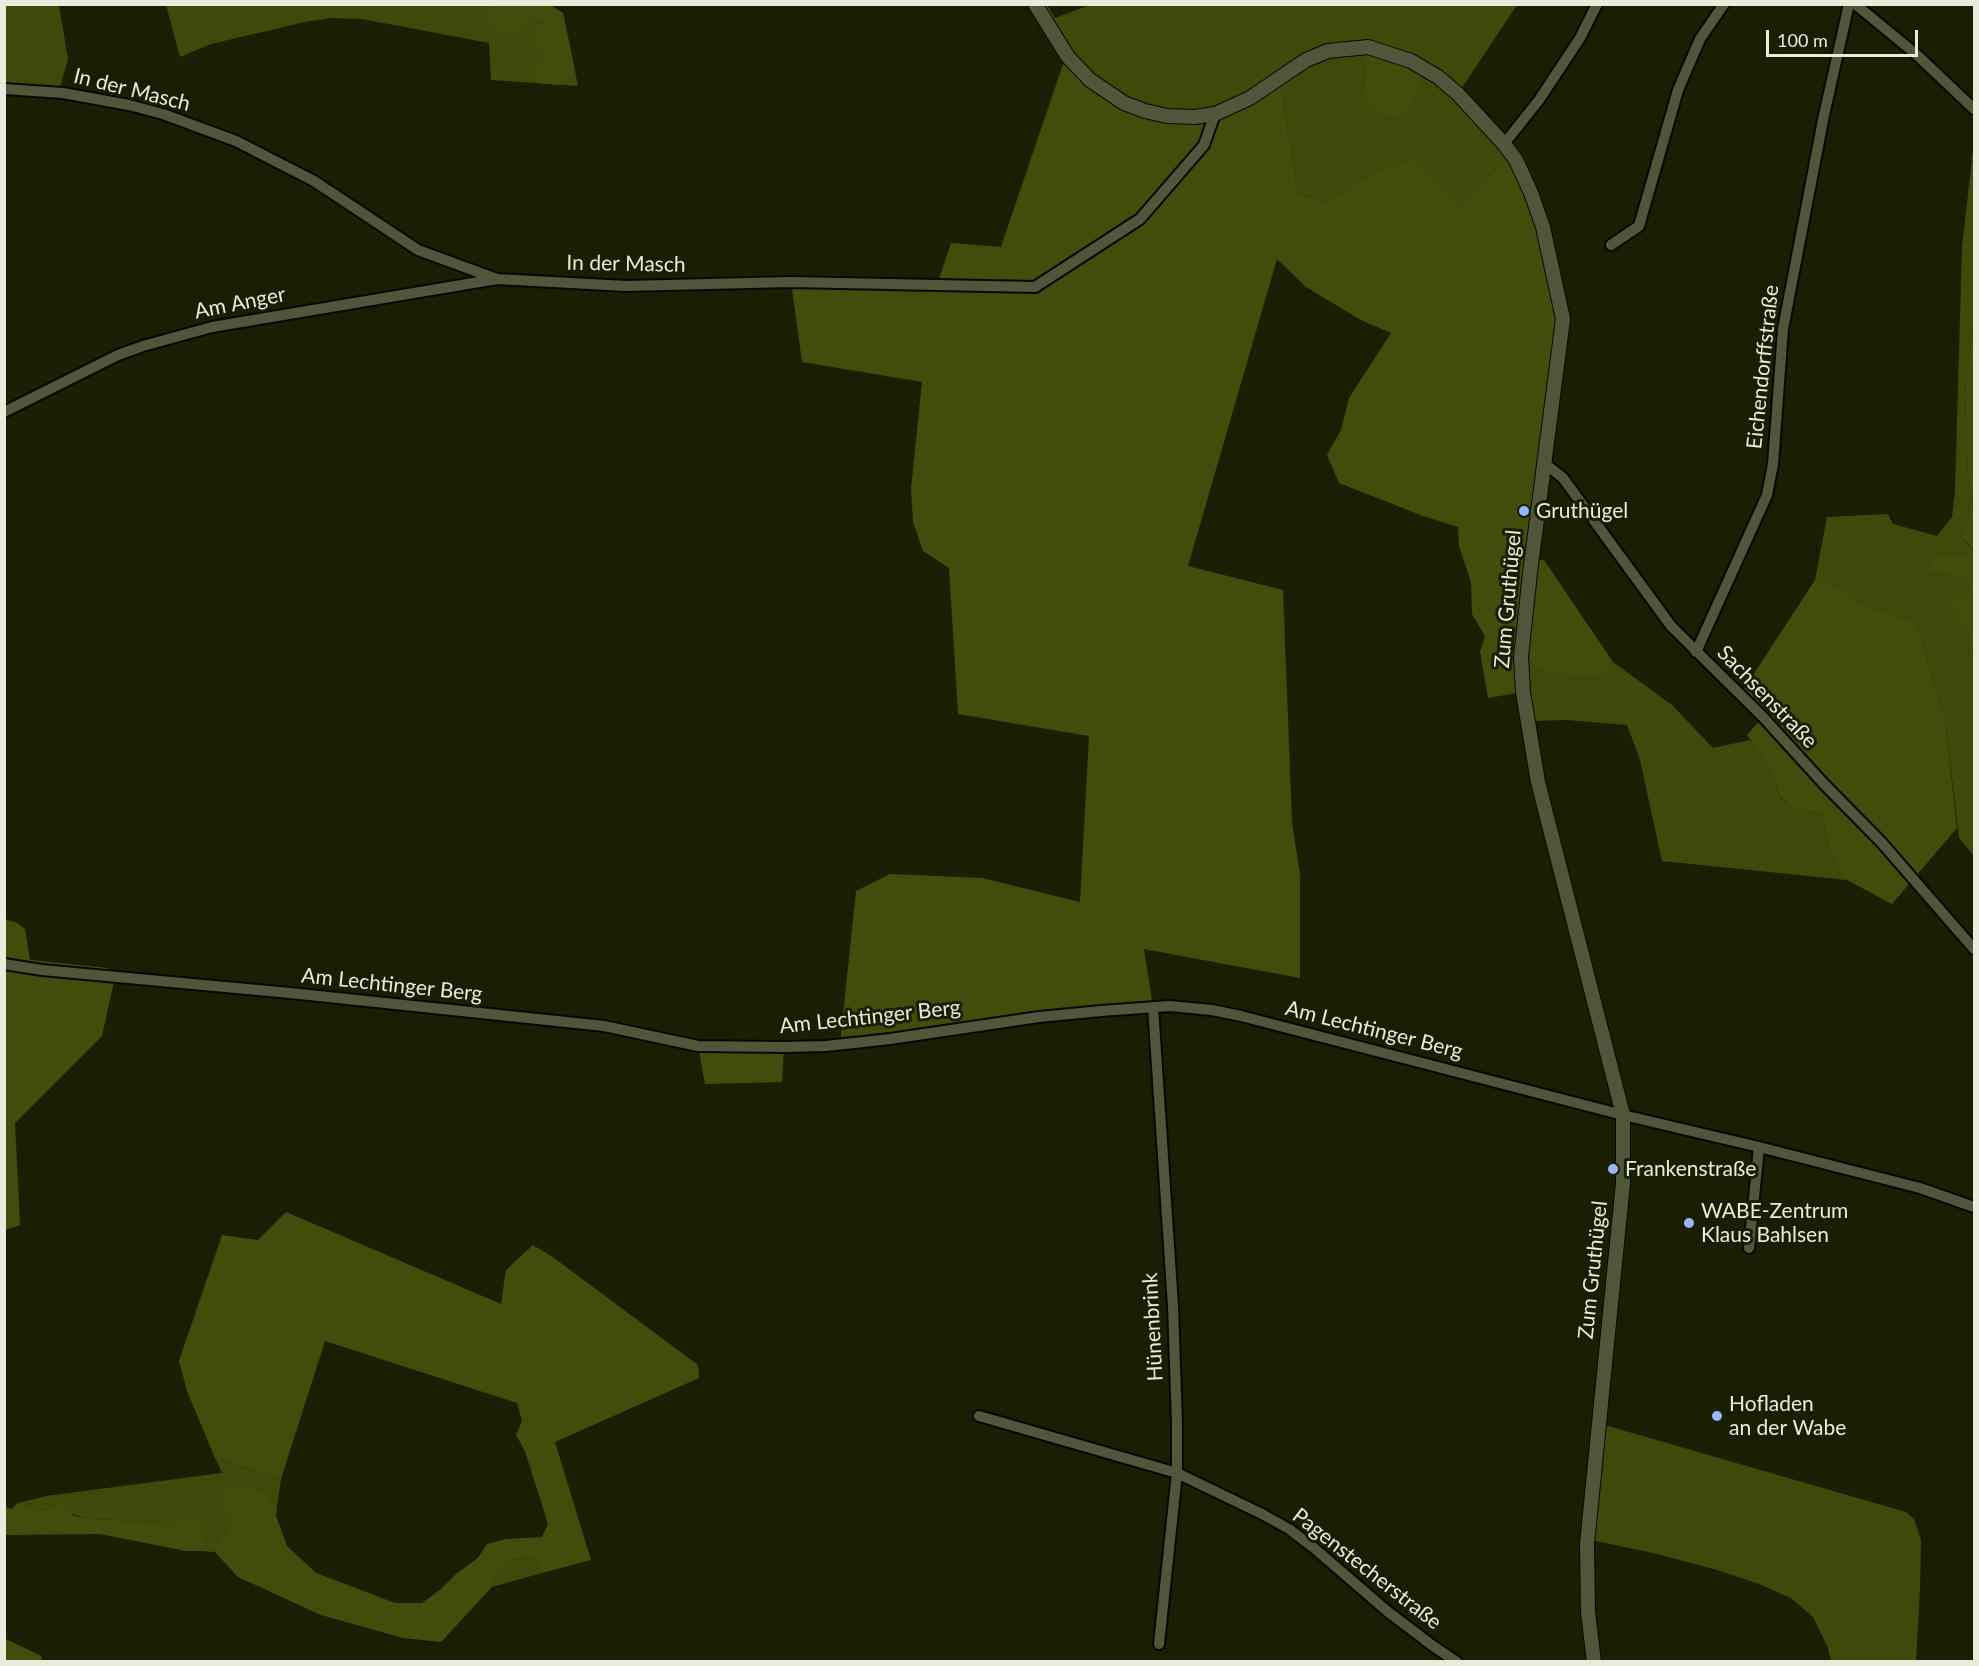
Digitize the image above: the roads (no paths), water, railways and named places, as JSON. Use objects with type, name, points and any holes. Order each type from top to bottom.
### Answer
[{"type":"street","name":"Zum Gruthügel","points":[[1035,4],[1068,57],[1090,80],[1124,103],[1167,116],[1195,117],[1215,114],[1250,98],[1306,60],[1328,51],[1368,47],[1411,61],[1438,77],[1458,94],[1504,144],[1520,168],[1543,227],[1563,319],[1521,657],[1523,692],[1538,782],[1623,1115],[1623,1183],[1587,1544],[1588,1612],[1594,1662]]},
{"type":"street","points":[[1504,144],[1539,100],[1580,38],[1597,4]]},
{"type":"street","points":[[1611,245],[1639,226],[1678,90],[1700,39],[1724,4]]},
{"type":"street","name":"Eichendorffstraße","points":[[1696,652],[1767,495],[1773,464],[1782,329],[1824,115],[1849,4]]},
{"type":"street","points":[[1856,4],[1917,55],[1974,109]]},
{"type":"street","name":"In der Masch","points":[[4,89],[63,93],[129,105],[163,114],[236,141],[314,181],[418,250],[497,279],[626,286],[791,282],[1035,287],[1140,219],[1204,145],[1215,114]]},
{"type":"street","name":"Am Anger","points":[[4,412],[118,355],[212,327],[497,279]]},
{"type":"street","name":"Sachsenstraße","points":[[1544,463],[1563,478],[1671,626],[1763,717],[1882,843],[1974,949]]},
{"type":"street","name":"Am Lechtinger Berg","points":[[4,964],[42,970],[604,1026],[698,1046],[826,1046],[1039,1017],[1153,1007],[1185,1007],[1241,1016],[1623,1115]]},
{"type":"street","name":"Hünenbrink","points":[[1153,1007],[1173,1306],[1177,1473],[1159,1644]]},
{"type":"street","points":[[1623,1115],[1920,1188],[1974,1207]]},
{"type":"street","points":[[1749,1248],[1759,1147]]},
{"type":"street","name":"Pagenstecherstraße","points":[[979,1416],[1177,1473],[1289,1529],[1340,1569],[1387,1611],[1457,1662]]},
{"type":"place","name":"Gruthügel","points":[[1524,511]]},
{"type":"place","name":"Frankenstraße","points":[[1613,1169]]},
{"type":"place","name":"WABE-Zentrum Klaus Bahlsen","points":[[1689,1223]]},
{"type":"place","name":"Hofladen an der Wabe","points":[[1717,1416]]}]
